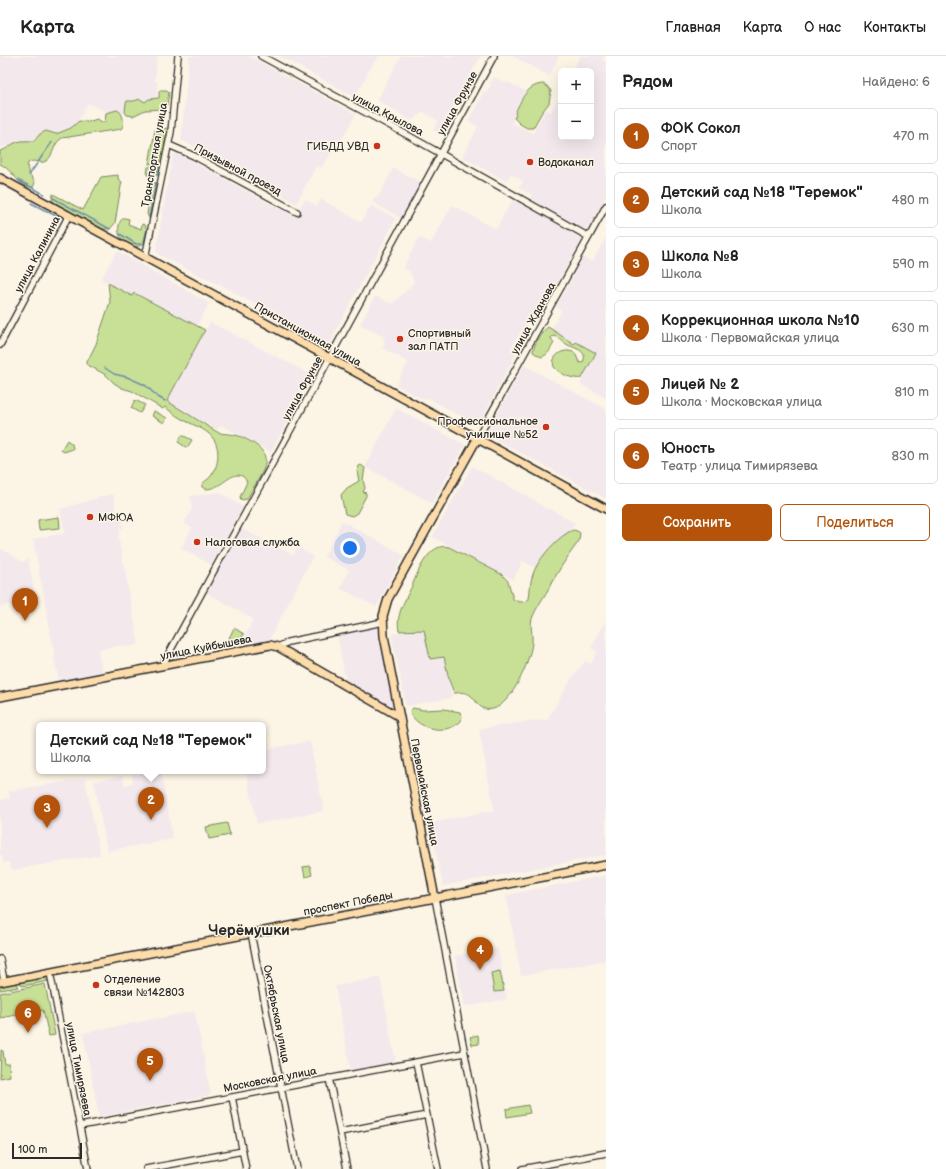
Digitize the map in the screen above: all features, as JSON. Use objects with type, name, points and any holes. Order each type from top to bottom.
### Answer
[{"type":"main road","name":"Пристанционная улица","points":[[0,178],[606,509]]},
{"type":"main road","name":"Первомайская улица","points":[[435,898],[383,622],[384,609],[388,598],[477,439]]},
{"type":"main road","name":"улица Куйбышева","points":[[0,697],[266,646],[278,647]]},
{"type":"main road","points":[[278,647],[400,717]]},
{"type":"main road","name":"проспект Победы","points":[[2,981],[606,866]]},
{"type":"street","name":"Транспортная улица","points":[[145,258],[173,121],[178,56]]},
{"type":"street","name":"улица Крылова","points":[[261,56],[589,236]]},
{"type":"street","name":"улица Фрунзе","points":[[162,666],[494,56]]},
{"type":"street","name":"Призывной проезд","points":[[169,145],[194,156],[297,212]]},
{"type":"street","name":"улица Жданова","points":[[477,439],[606,206]]},
{"type":"street","name":"улица Калинина","points":[[0,345],[69,215]]},
{"type":"street","points":[[278,647],[288,642],[383,622]]},
{"type":"street","name":"Первомайская улица","points":[[435,898],[487,1169]]},
{"type":"street","name":"Октябрьская улица","points":[[251,933],[297,1169]]},
{"type":"street","points":[[0,958],[2,981]]},
{"type":"street","name":"улица Тимирязева","points":[[50,972],[88,1169]]},
{"type":"street","name":"Московская улица","points":[[80,1126],[464,1053]]},
{"type":"street","points":[[416,1062],[438,1169]]},
{"type":"street","points":[[329,1078],[347,1169]]},
{"type":"street","points":[[232,1097],[246,1169]]},
{"type":"street","points":[[340,1132],[427,1116]]},
{"type":"street","points":[[146,1169],[242,1151]]},
{"type":"street","points":[[522,1169],[551,1166],[606,1153]]},
{"type":"shaded area","points":[[0,56],[157,56],[155,81],[158,82],[155,110],[111,114],[88,103],[73,131],[0,148]]},
{"type":"shaded area","points":[[189,56],[249,56],[356,114],[336,150],[331,153],[322,168],[317,165],[296,204],[245,172],[239,169],[238,170],[181,140]]},
{"type":"shaded area","points":[[279,56],[380,56],[374,62],[355,97]]},
{"type":"shaded area","points":[[401,56],[481,56],[438,133],[433,130],[438,121],[424,112],[411,121],[377,100]]},
{"type":"shaded area","points":[[512,56],[559,56],[549,76]]},
{"type":"shaded area","points":[[580,56],[604,56],[602,60],[606,62],[606,197],[588,228],[584,229],[530,199],[532,195],[519,188],[523,181],[511,174],[506,181],[462,157],[478,127],[468,121],[484,91],[486,92],[491,85],[489,83],[490,81],[492,82],[494,77],[526,91],[515,113],[516,115],[512,123],[533,133],[545,110],[551,112],[558,98],[558,140],[594,140],[594,68],[574,68]]},
{"type":"shaded area","points":[[177,153],[280,209],[282,207],[295,215],[305,199],[317,206],[321,199],[361,222],[371,205],[396,219],[333,336],[334,337],[329,348],[326,349],[297,332],[295,326],[231,290],[157,253],[156,249],[173,155]]},
{"type":"shaded area","points":[[393,168],[422,183],[403,219],[372,202],[375,197],[378,198]]},
{"type":"shaded area","points":[[513,199],[581,236],[581,241],[545,306],[543,306],[539,314],[534,312],[510,349],[513,351],[515,356],[478,426],[428,398],[424,400],[396,385],[408,362],[382,348],[385,342],[383,340],[384,337],[360,324],[375,296],[392,304],[413,284],[414,281],[409,271],[403,268],[419,237],[431,243],[452,205],[496,229]]},
{"type":"shaded area","points":[[606,237],[606,398],[580,384],[596,353],[576,342],[575,344],[551,329],[562,311],[556,307],[583,257],[592,262]]},
{"type":"shaded area","points":[[117,251],[209,303],[197,326],[135,293],[133,297],[101,279]]},
{"type":"shaded area","points":[[210,322],[312,375],[271,452],[221,425],[217,430],[166,403]]},
{"type":"shaded area","name":"Профессиональное училище №52","points":[[524,365],[606,409],[606,499],[486,434]]},
{"type":"shaded area","points":[[396,408],[465,445],[432,503],[365,467]]},
{"type":"shaded area","points":[[472,466],[536,501],[546,509],[549,508],[575,523],[570,531],[554,547],[541,571],[523,561],[513,580],[432,537]]},
{"type":"shaded area","points":[[219,492],[243,507],[211,565],[181,548],[192,528],[184,523],[192,509],[190,496]]},
{"type":"shaded area","points":[[111,494],[114,495],[116,511],[121,510],[123,528],[119,529],[120,534],[118,535],[139,645],[126,647],[125,645],[98,650],[103,675],[61,682],[58,677],[54,658],[33,539],[65,533],[60,509]]},
{"type":"shaded area","points":[[342,521],[404,555],[376,607],[340,588],[349,570],[324,557]]},
{"type":"shaded area","points":[[240,528],[293,555],[297,547],[313,556],[268,642],[239,648],[253,619],[205,592]]},
{"type":"shaded area","points":[[0,548],[23,562],[28,559],[36,599],[0,607]]},
{"type":"shaded area","points":[[606,620],[606,855],[443,886],[430,823],[494,810],[479,729],[529,721],[547,720],[572,678],[585,661],[591,664],[597,652],[591,648]]},
{"type":"shaded area","points":[[379,626],[393,700],[393,705],[391,706],[386,705],[346,682],[337,635]]},
{"type":"shaded area","points":[[424,630],[430,659],[444,656],[452,696],[451,698],[406,706],[391,634]]},
{"type":"shaded area","points":[[310,741],[324,811],[257,824],[247,774],[266,774],[266,749]]},
{"type":"shaded area","points":[[132,774],[162,774],[173,839],[107,851],[94,781],[123,776],[124,785],[133,783]]},
{"type":"shaded area","points":[[85,778],[100,855],[14,870],[10,868],[9,862],[3,863],[2,855],[0,855],[0,800],[10,798],[9,791]]},
{"type":"shaded area","points":[[606,875],[606,960],[521,976],[506,895]]},
{"type":"shaded area","points":[[498,948],[507,999],[464,1007],[455,956]]},
{"type":"shaded area","points":[[380,977],[396,1064],[351,1072],[335,986]]},
{"type":"shaded area","points":[[195,1011],[211,1095],[99,1117],[83,1033]]},
{"type":"green space","points":[[543,84],[551,91],[549,103],[533,128],[527,128],[514,118],[516,115],[515,113],[528,90],[537,85]]},
{"type":"green space","points":[[160,90],[167,90],[169,93],[167,105],[163,109],[145,110],[133,116],[127,115],[125,112],[127,101],[140,99],[145,102],[149,99],[159,98]]},
{"type":"green space","points":[[117,110],[123,117],[123,126],[121,129],[62,138],[57,143],[49,159],[44,162],[32,161],[28,163],[27,169],[35,183],[33,187],[24,185],[0,164],[0,151],[15,143],[21,141],[34,141],[40,134],[46,131],[56,134],[71,128],[79,121],[88,122],[97,119],[104,123],[106,113]]},
{"type":"green space","points":[[168,128],[161,161],[149,164],[155,130]]},
{"type":"green space","points":[[157,166],[161,170],[159,175],[147,175],[148,167]]},
{"type":"green space","points":[[118,175],[118,179],[122,182],[115,223],[110,229],[103,229],[52,200],[53,194],[83,210],[101,177]]},
{"type":"green space","points":[[154,183],[158,185],[151,217],[149,218],[147,214],[152,185]]},
{"type":"green space","points":[[125,218],[129,219],[128,224],[141,229],[142,224],[145,225],[148,231],[146,240],[143,244],[135,247],[122,239],[119,233],[119,224],[120,221]]},
{"type":"green space","points":[[108,283],[132,296],[134,293],[205,330],[167,401],[217,432],[239,436],[261,449],[265,456],[263,471],[247,499],[241,500],[240,497],[247,482],[244,477],[240,475],[232,476],[213,488],[205,489],[202,487],[202,484],[214,472],[218,456],[215,441],[209,434],[180,418],[165,407],[163,409],[132,391],[122,388],[106,375],[86,364],[96,344],[110,302]]},
{"type":"green space","points":[[548,327],[574,344],[576,342],[596,353],[582,378],[567,376],[554,367],[554,359],[559,353],[571,351],[575,353],[579,362],[581,363],[583,362],[584,358],[582,352],[566,344],[555,336],[551,337],[554,343],[546,355],[541,357],[533,352],[535,345],[543,331]]},
{"type":"green space","points":[[135,400],[145,405],[140,413],[131,408]]},
{"type":"green space","points":[[154,411],[167,418],[164,423],[152,416]]},
{"type":"green space","points":[[182,435],[192,440],[187,448],[178,442]]},
{"type":"green space","points":[[67,440],[72,444],[73,449],[64,452],[61,450]]},
{"type":"green space","points":[[361,465],[365,468],[363,480],[365,488],[363,492],[366,493],[366,496],[357,513],[352,516],[345,514],[341,495],[347,488],[359,481],[357,471]]},
{"type":"green space","points":[[59,517],[60,528],[39,530],[38,520]]},
{"type":"green space","points":[[573,530],[580,533],[579,541],[561,567],[533,616],[531,623],[531,651],[524,670],[513,691],[507,699],[493,709],[483,708],[470,695],[465,693],[454,693],[449,680],[444,657],[430,659],[424,630],[399,631],[398,624],[400,611],[419,569],[427,557],[437,548],[443,546],[449,547],[501,574],[508,581],[513,599],[523,602],[529,599],[532,577],[539,562],[561,537]]},
{"type":"green space","points":[[234,628],[244,634],[240,641],[237,642],[229,638]]},
{"type":"green space","points":[[413,708],[423,710],[444,709],[460,712],[462,717],[458,723],[452,727],[435,729],[419,723],[413,718],[410,711]]},
{"type":"green space","points":[[227,823],[230,835],[209,839],[206,827]]},
{"type":"green space","points":[[310,866],[312,875],[305,877],[303,867]]},
{"type":"green space","points":[[500,971],[504,991],[494,992],[491,973]]},
{"type":"green space","points":[[43,977],[49,981],[22,986],[20,981]]},
{"type":"green space","points":[[16,982],[19,987],[0,990],[0,985]]},
{"type":"green space","points":[[45,984],[55,1035],[49,1036],[43,1010],[0,1018],[0,993]]},
{"type":"green space","points":[[478,1035],[479,1044],[472,1045],[470,1037]]},
{"type":"green space","points":[[1,1050],[3,1051],[5,1064],[10,1064],[10,1076],[0,1078]]},
{"type":"green space","points":[[528,1105],[530,1113],[507,1117],[506,1109]]},
{"type":"waterway","points":[[29,175],[52,142]]},
{"type":"waterway","points":[[157,175],[158,168]]},
{"type":"waterway","points":[[18,180],[44,194]]},
{"type":"waterway","points":[[149,218],[156,183]]},
{"type":"waterway","points":[[53,198],[110,229]]},
{"type":"waterway","points":[[31,203],[60,218]]},
{"type":"waterway","points":[[144,242],[147,229]]},
{"type":"waterway","points":[[120,234],[136,244],[142,244]]},
{"type":"waterway","points":[[105,368],[114,374],[127,377],[145,385],[158,397],[165,401]]},
{"type":"place","name":"ГИБДД УВД","points":[[377,146]]},
{"type":"place","name":"Водоканал","points":[[530,162]]},
{"type":"place","name":"Спортивный зал ПАТП","points":[[400,339]]},
{"type":"place","name":"Профессиональное училище №52","points":[[546,427]]},
{"type":"place","name":"МФЮА","points":[[90,517]]},
{"type":"place","name":"Налоговая служба","points":[[197,542]]},
{"type":"place","name":"ФОК Сокол","points":[[25,621]]},
{"type":"place","name":"Детский сад №18 \"Теремок\"","points":[[151,820]]},
{"type":"place","name":"Школа №8","points":[[47,828]]},
{"type":"place","name":"Коррекционная школа №10","points":[[480,970]]},
{"type":"place","name":"Отделение связи №142803","points":[[96,985]]},
{"type":"place","name":"Юность","points":[[28,1033]]},
{"type":"place","name":"Лицей № 2","points":[[150,1081]]},
{"type":"district","name":"Черёмушки","points":[[249,930]]}]
